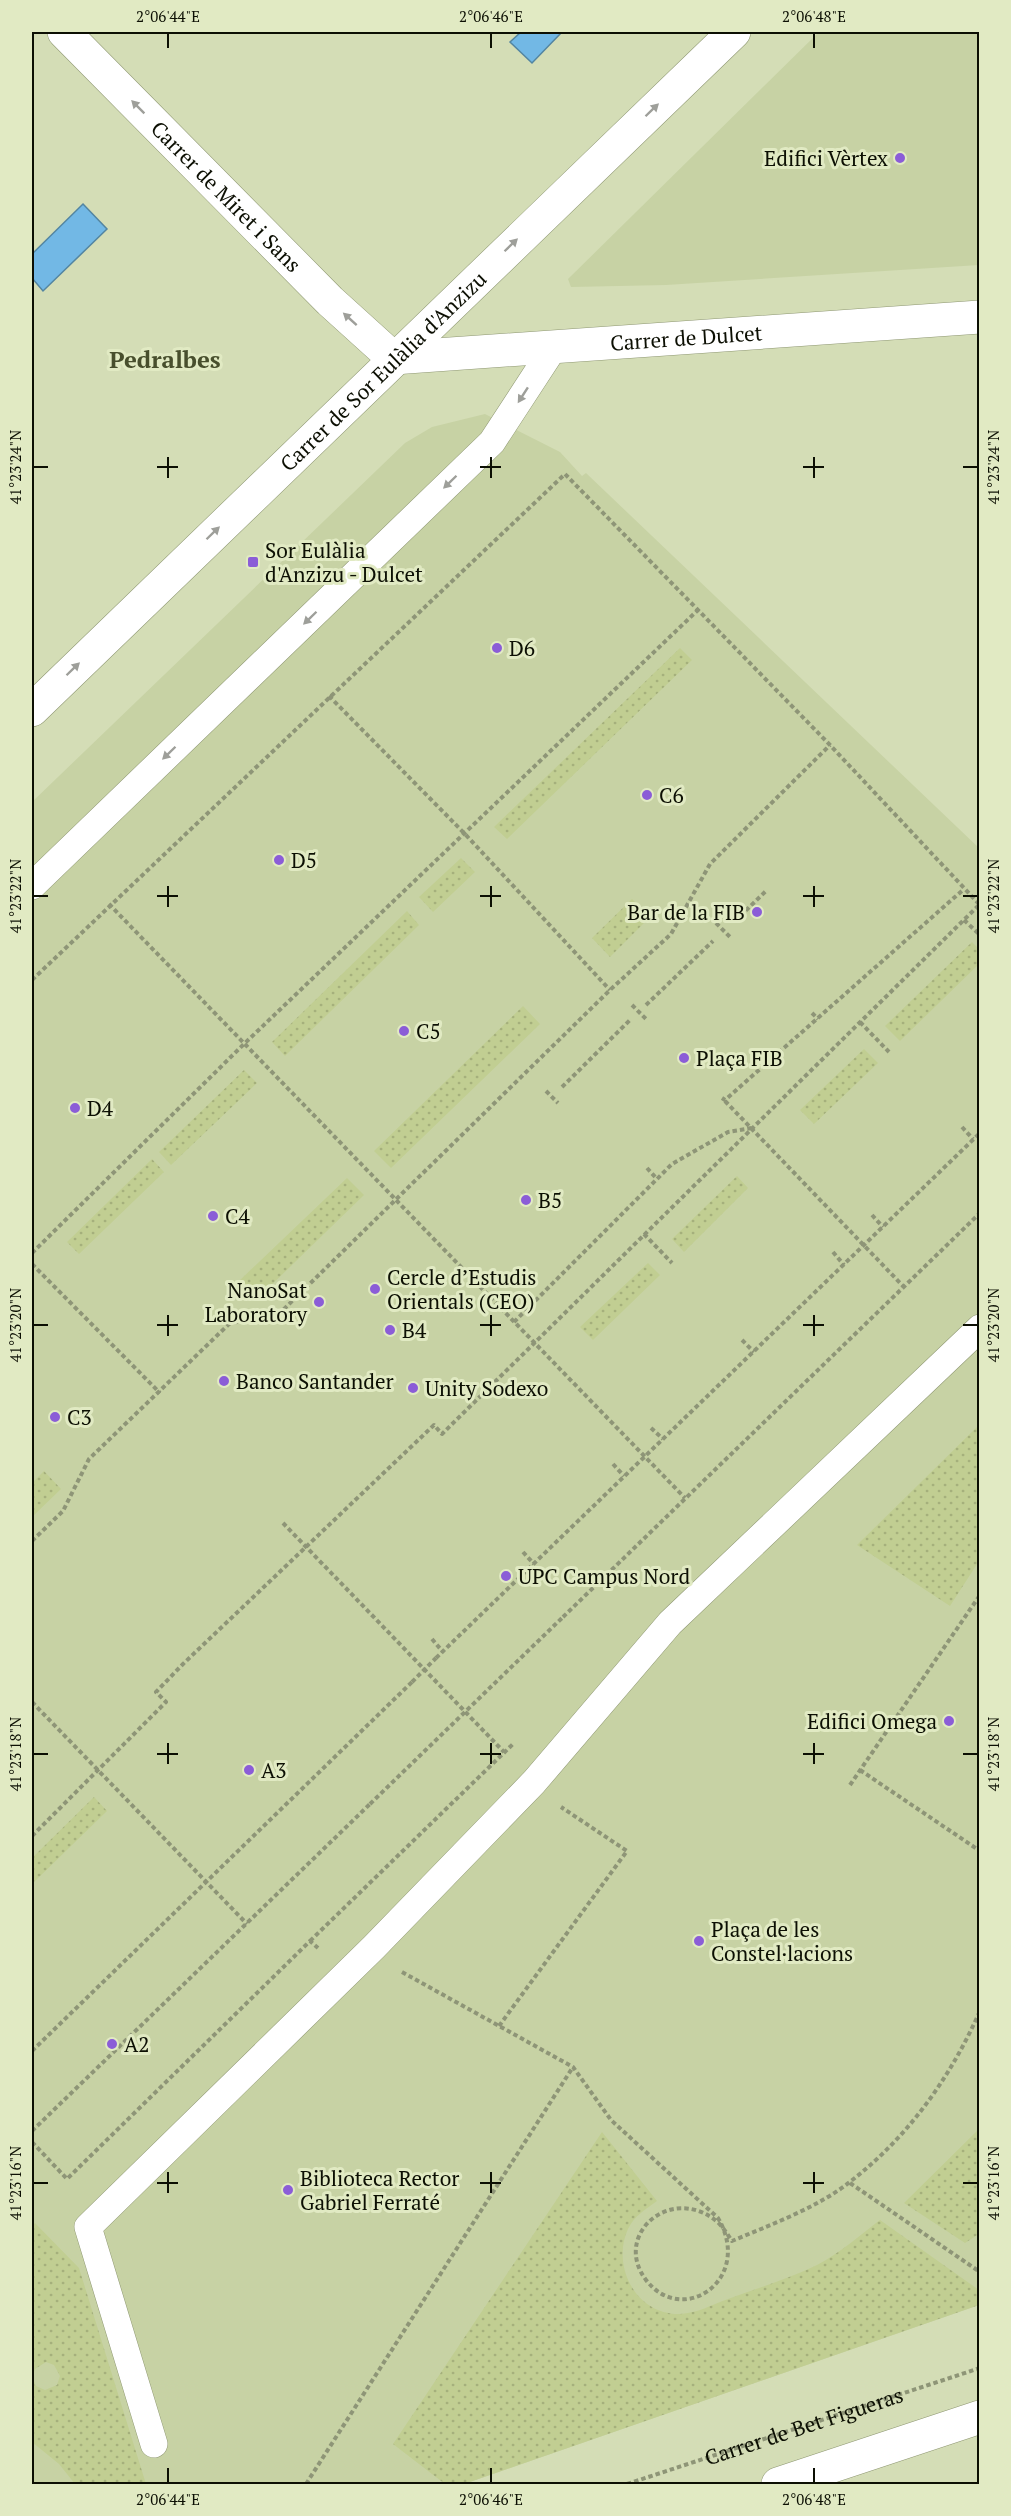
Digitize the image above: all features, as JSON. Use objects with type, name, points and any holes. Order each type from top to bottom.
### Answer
[{"type":"street","name":"Carrer de Miret i Sans","points":[[64,32],[330,302],[393,358]]},
{"type":"street","name":"Carrer de Sor Eulàlia d'Anzizu","points":[[32,710],[393,358],[734,32]]},
{"type":"street","name":"Carrer de Dulcet","points":[[393,358],[980,317]]},
{"type":"street","points":[[778,2484],[980,2417]]},
{"type":"lane","points":[[32,886],[492,442],[554,347]]},
{"type":"lane","points":[[154,2444],[87,2227],[374,1947],[526,1790],[670,1623],[980,1328]]},
{"type":"path","points":[[32,980],[109,904],[565,474],[830,745],[979,905],[442,1434],[434,1425],[156,1692],[166,1702],[32,1836]]},
{"type":"path","points":[[32,1253],[244,1044],[699,609]]},
{"type":"path","points":[[329,696],[464,833],[610,990]]},
{"type":"path","points":[[32,1541],[63,1511],[89,1459],[229,1324],[283,1310],[610,990],[671,934],[710,864],[830,745]]},
{"type":"path","points":[[903,1286],[724,1099],[964,889]]},
{"type":"path","points":[[735,921],[767,890]]},
{"type":"path","points":[[109,904],[395,1202],[685,1498]]},
{"type":"path","points":[[964,920],[980,935]]},
{"type":"path","points":[[716,923],[730,937]]},
{"type":"path","points":[[646,1005],[713,941]]},
{"type":"path","points":[[632,1005],[646,1019]]},
{"type":"path","points":[[812,1013],[818,1019]]},
{"type":"path","points":[[562,1086],[630,1020]]},
{"type":"path","points":[[860,1022],[889,1052]]},
{"type":"path","points":[[546,1091],[558,1103]]},
{"type":"path","points":[[962,1127],[974,1139]]},
{"type":"path","points":[[514,1322],[672,1164],[728,1132],[753,1128]]},
{"type":"path","points":[[32,2051],[980,1133]]},
{"type":"path","points":[[647,1168],[657,1179]]},
{"type":"path","points":[[32,2131],[980,1213]]},
{"type":"path","points":[[872,1215],[883,1227]]},
{"type":"path","points":[[644,1234],[672,1263]]},
{"type":"path","points":[[833,1252],[844,1265]]},
{"type":"path","points":[[32,1264],[160,1393]]},
{"type":"path","points":[[742,1340],[754,1352]]},
{"type":"path","points":[[651,1428],[663,1439]]},
{"type":"path","points":[[613,1464],[624,1476]]},
{"type":"path","points":[[284,1523],[504,1752]]},
{"type":"path","points":[[523,1552],[534,1564]]},
{"type":"path","points":[[850,1785],[980,1595]]},
{"type":"path","points":[[432,1639],[443,1652]]},
{"type":"path","points":[[32,1702],[247,1924]]},
{"type":"path","points":[[860,1770],[980,1851]]},
{"type":"path","points":[[499,2026],[627,1851],[560,1807]]},
{"type":"path","points":[[32,2142],[67,2179],[403,1848]]},
{"type":"path","points":[[310,1941],[321,1952]]},
{"type":"path","points":[[394,1967],[573,2067],[611,2120],[718,2218],[725,2229],[727,2236],[729,2244],[729,2260],[724,2274],[714,2287],[701,2295],[678,2298],[657,2291],[646,2280],[639,2266],[636,2251],[640,2235],[648,2222],[660,2212],[687,2206],[704,2212],[718,2221],[723,2228],[727,2235],[732,2241],[801,2210],[850,2183],[906,2132],[961,2053],[980,2011]]},
{"type":"path","points":[[306,2484],[573,2067]]},
{"type":"path","points":[[850,2183],[980,2272]]},
{"type":"path","name":"Carrer de Bet Figueras","points":[[627,2484],[980,2368]]},
{"type":"shaded area","name":"Edifici Vèrtex","points":[[819,32],[979,32],[979,265],[666,285],[571,287],[568,279]]},
{"type":"shaded area","name":"UPC Campus Nord","points":[[485,414],[560,452],[582,476],[586,473],[979,848],[979,2305],[464,2484],[32,2484],[32,802],[405,443],[432,427]]},
{"type":"shaded area","points":[[680,648],[692,660],[507,839],[494,827]]},
{"type":"shaded area","points":[[461,858],[475,872],[433,912],[419,897]]},
{"type":"shaded area","points":[[632,899],[650,917],[610,957],[592,938]]},
{"type":"shaded area","points":[[407,911],[419,925],[285,1056],[272,1042]]},
{"type":"shaded area","points":[[972,942],[979,949],[979,964],[900,1041],[885,1026]]},
{"type":"shaded area","points":[[523,1006],[540,1024],[391,1168],[374,1151]]},
{"type":"shaded area","points":[[864,1049],[878,1063],[814,1124],[800,1110]]},
{"type":"shaded area","points":[[244,1070],[257,1083],[171,1165],[159,1152]]},
{"type":"shaded area","points":[[152,1159],[164,1172],[79,1254],[67,1242]]},
{"type":"shaded area","points":[[737,1176],[748,1188],[684,1252],[672,1239]]},
{"type":"shaded area","points":[[347,1178],[364,1195],[257,1299],[239,1281]]},
{"type":"shaded area","points":[[648,1263],[660,1275],[593,1340],[580,1327]]},
{"type":"shaded area","points":[[979,1425],[979,1561],[950,1606],[857,1545]]},
{"type":"shaded area","points":[[44,1471],[61,1489],[32,1517],[32,1483]]},
{"type":"shaded area","points":[[94,1797],[107,1811],[32,1884],[32,1858]]},
{"type":"shaded area","points":[[979,2129],[979,2234],[965,2243],[904,2203]]},
{"type":"shaded area","points":[[602,2132],[657,2201],[641,2213],[628,2229],[623,2258],[625,2272],[631,2286],[651,2306],[664,2312],[680,2314],[693,2312],[806,2270],[842,2249],[880,2220],[979,2290],[979,2305],[464,2484],[445,2484],[393,2444]]},
{"type":"shaded area","points":[[35,2223],[79,2268],[146,2484],[75,2484],[59,2464],[32,2442],[32,2377],[32,2226]],"holes":[[[46,2362],[54,2365],[60,2376],[57,2385],[45,2390],[36,2386],[32,2377],[35,2369]]]},
{"type":"water","points":[[521,32],[562,32],[532,63],[510,42]]},
{"type":"water","points":[[83,204],[107,229],[43,291],[32,278],[32,254]]},
{"type":"place","name":"Edifici Vèrtex","points":[[900,158]]},
{"type":"place","name":"Sor Eulàlia d'Anzizu - Dulcet","points":[[253,562]]},
{"type":"place","name":"D6","points":[[497,648]]},
{"type":"place","name":"C6","points":[[647,795]]},
{"type":"place","name":"D5","points":[[279,860]]},
{"type":"place","name":"Bar de la FIB","points":[[757,912]]},
{"type":"place","name":"C5","points":[[404,1031]]},
{"type":"place","name":"Plaça FIB","points":[[684,1058]]},
{"type":"place","name":"D4","points":[[75,1108]]},
{"type":"place","name":"B5","points":[[526,1200]]},
{"type":"place","name":"C4","points":[[213,1216]]},
{"type":"place","name":"Cercle d’Estudis Orientals (CEO)","points":[[375,1289]]},
{"type":"place","name":"NanoSat Laboratory","points":[[319,1302]]},
{"type":"place","name":"B4","points":[[390,1330]]},
{"type":"place","name":"Banco Santander","points":[[224,1381]]},
{"type":"place","name":"Unity Sodexo","points":[[413,1388]]},
{"type":"place","name":"C3","points":[[55,1417]]},
{"type":"place","name":"UPC Campus Nord","points":[[506,1576]]},
{"type":"place","name":"Edifici Omega","points":[[949,1721]]},
{"type":"place","name":"A3","points":[[249,1770]]},
{"type":"place","name":"Plaça de les Constel·lacions","points":[[699,1941]]},
{"type":"place","name":"A2","points":[[112,2044]]},
{"type":"place","name":"Biblioteca Rector Gabriel Ferraté","points":[[288,2190]]},
{"type":"district","name":"Pedralbes","points":[[165,359]]}]
